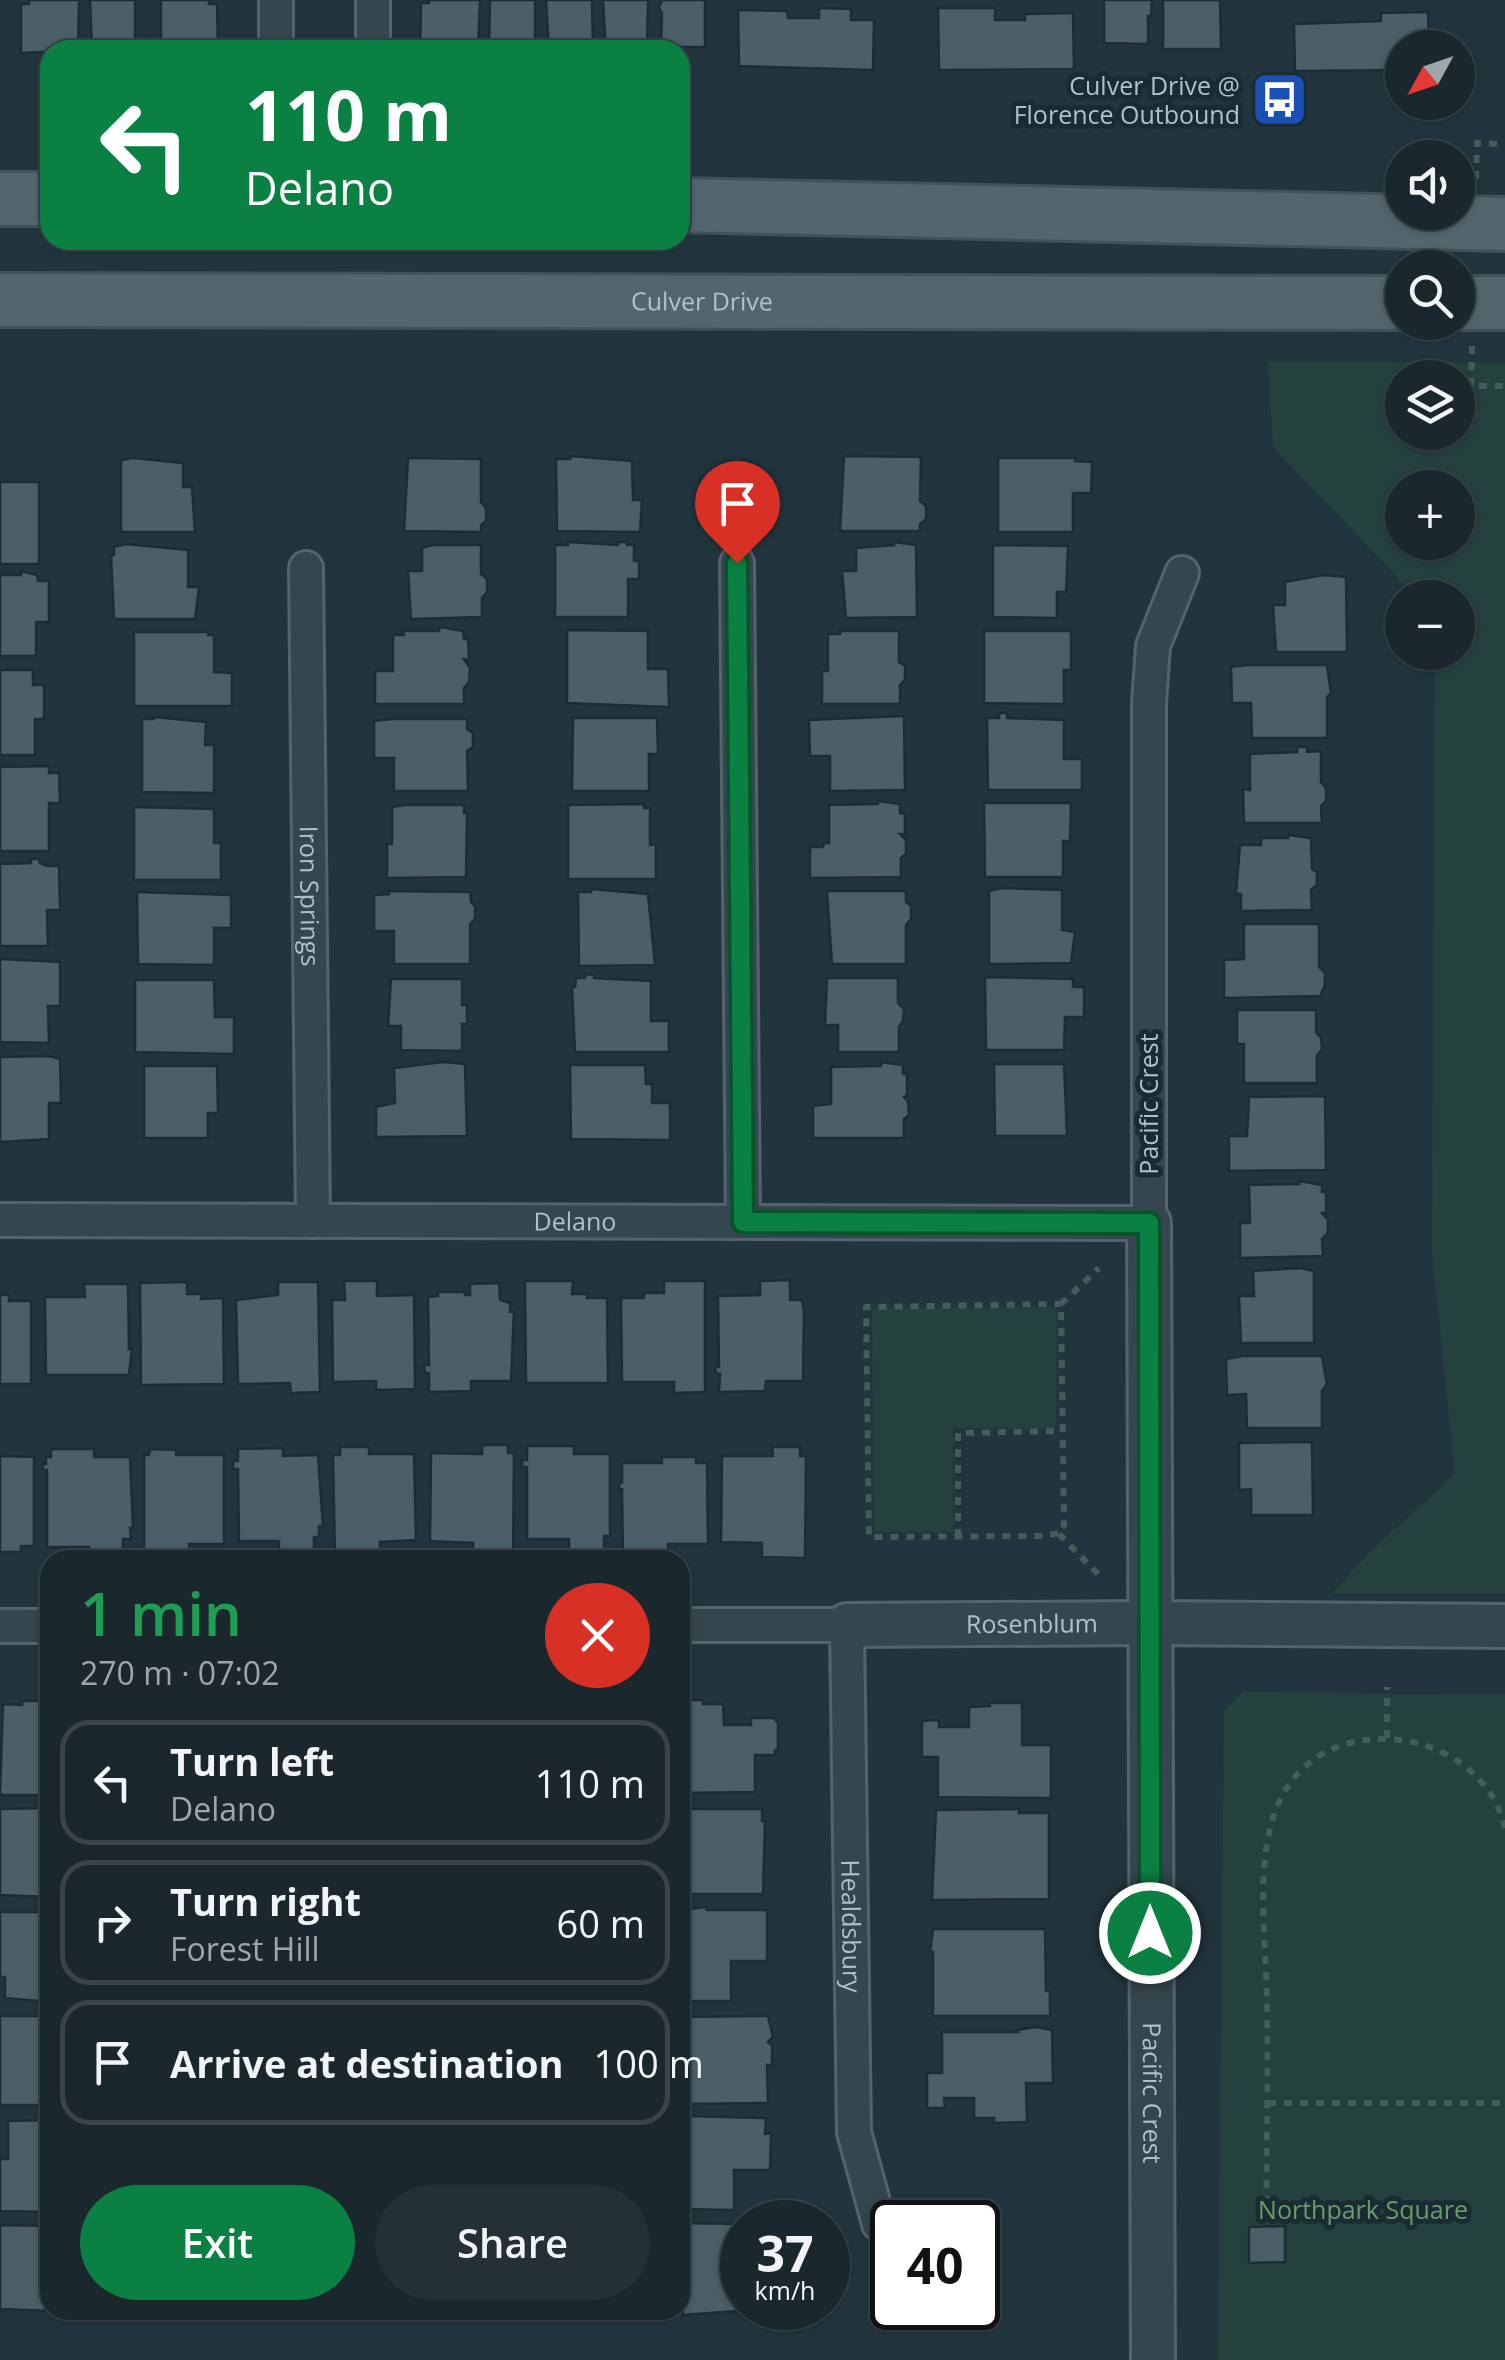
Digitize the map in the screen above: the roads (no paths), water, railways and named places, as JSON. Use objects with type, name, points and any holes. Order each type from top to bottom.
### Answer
[{"type":"main road","points":[[0,199],[40,199]]},
{"type":"main road","points":[[690,205],[1505,224]]},
{"type":"main road","name":"Culver Drive","points":[[0,300],[1385,303]]},
{"type":"main road","points":[[1475,303],[1505,303]]},
{"type":"street","points":[[276,0],[276,40]]},
{"type":"street","points":[[373,0],[374,40]]},
{"type":"street","points":[[737,563],[743,1222]]},
{"type":"street","name":"Iron Springs","points":[[306,568],[312,1221]]},
{"type":"street","name":"Pacific Crest","points":[[1153,2360],[1148,704],[1153,646],[1182,574]]},
{"type":"street","name":"Delano","points":[[0,1220],[1149,1223]]},
{"type":"street","name":"Rosenblum","points":[[690,1625],[1505,1626]]},
{"type":"street","name":"Healdsbury","points":[[847,1625],[854,2132],[872,2200]]},
{"type":"street","points":[[0,1626],[40,1626]]},
{"type":"place","name":"Culver Drive @ Florence Outbound","points":[[1279,100]]},
{"type":"park label","name":"Northpark Square","points":[[1363,2210]]}]
